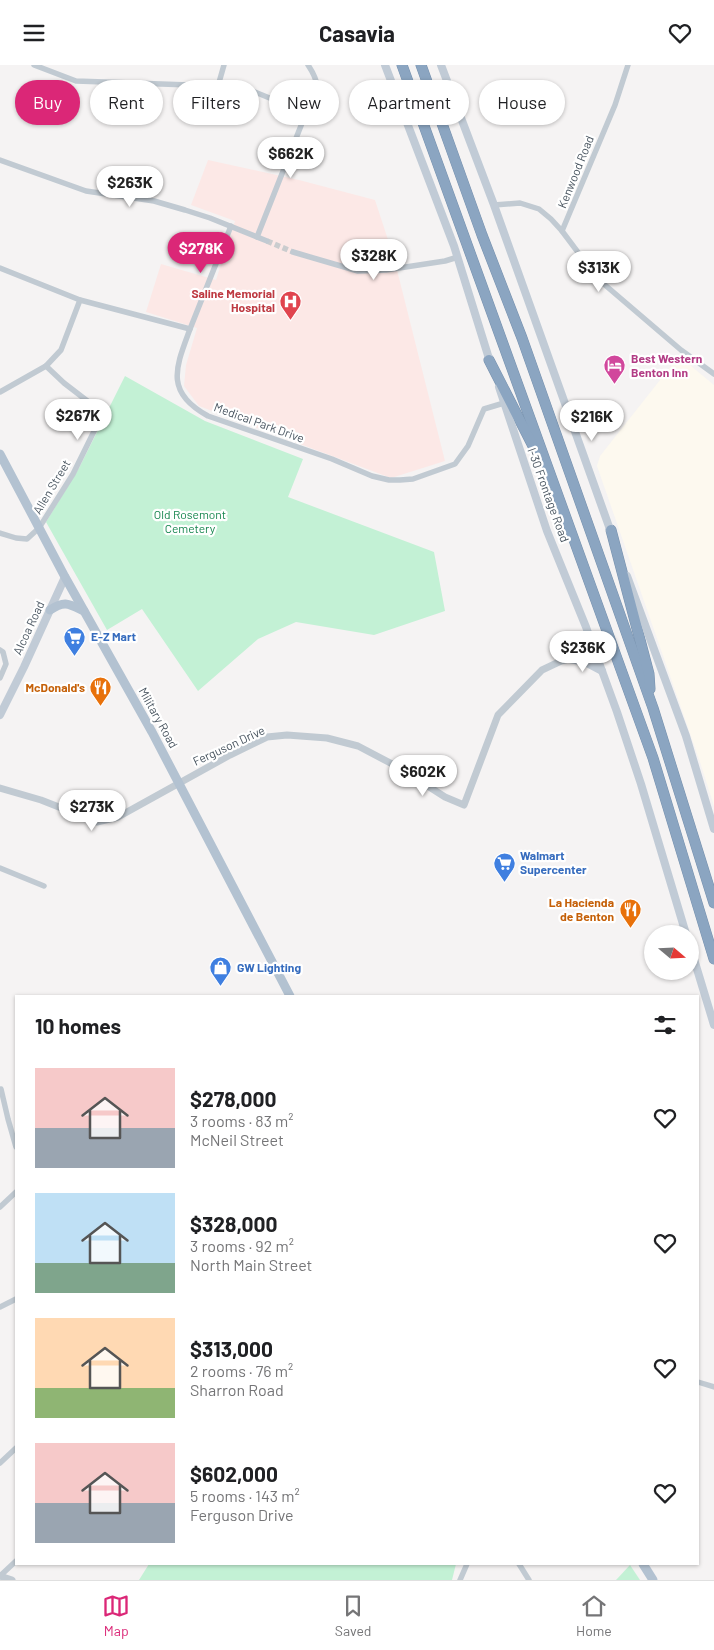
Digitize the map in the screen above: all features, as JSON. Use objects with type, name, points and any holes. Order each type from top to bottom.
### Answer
[{"type":"highway","points":[[402,65],[652,758],[714,959]]},
{"type":"highway","points":[[422,65],[482,235],[522,338],[653,708],[714,903]]},
{"type":"highway","points":[[489,360],[552,483]]},
{"type":"highway","points":[[611,530],[649,674],[653,708]]},
{"type":"main road","name":"I-30 Frontage Road","points":[[385,65],[458,257],[489,360],[547,531],[602,671],[641,784],[683,925]]},
{"type":"main road","points":[[441,65],[494,205],[686,736],[714,829]]},
{"type":"main road","name":"Military Road","points":[[0,454],[65,577],[179,783],[289,995]]},
{"type":"main road","name":"Alcoa Road","points":[[0,715],[65,577]]},
{"type":"main road","points":[[50,610],[66,603],[84,611]]},
{"type":"main road","points":[[570,659],[585,662],[602,671]]},
{"type":"main road","points":[[699,976],[714,1025]]},
{"type":"main road","points":[[643,1565],[653,1580]]},
{"type":"street","points":[[34,65],[76,81],[173,84]]},
{"type":"street","points":[[220,80],[224,65]]},
{"type":"street","points":[[308,65],[316,80]]},
{"type":"street","name":"Kenwood Road","points":[[562,231],[614,105],[628,65]]},
{"type":"street","points":[[257,237],[301,125]]},
{"type":"street","points":[[0,159],[86,191],[154,201],[185,209],[267,241]]},
{"type":"street","points":[[494,205],[520,203],[539,209],[562,231],[598,279],[681,350],[714,374]]},
{"type":"street","name":"Medical Park Drive","points":[[231,226],[190,329],[176,373],[180,390],[186,400],[196,409],[332,459],[372,476],[389,480],[414,479],[455,464],[468,445],[484,409],[504,403]]},
{"type":"street","points":[[294,252],[358,271],[386,270],[445,261],[458,257]]},
{"type":"street","points":[[0,268],[80,301],[190,329]]},
{"type":"street","points":[[0,391],[46,367],[62,350],[80,301]]},
{"type":"street","name":"Allen Street","points":[[39,528],[73,474],[103,413],[46,367]]},
{"type":"street","points":[[0,533],[27,539],[39,528]]},
{"type":"street","points":[[0,650],[3,652],[6,664],[0,679]]},
{"type":"street","name":"Ferguson Drive","points":[[0,788],[41,800],[97,822],[118,817],[267,737],[287,735],[327,739],[358,746],[398,767],[440,795],[464,805],[498,715],[542,670],[561,661],[595,652]]},
{"type":"street","points":[[0,868],[44,886]]},
{"type":"street","points":[[1,1089],[15,1144]]},
{"type":"street","points":[[0,1207],[15,1193]]},
{"type":"street","points":[[0,1307],[15,1300]]},
{"type":"street","points":[[699,1382],[714,1387]]},
{"type":"street","points":[[0,1463],[15,1449]]},
{"type":"street","points":[[12,1580],[0,1576],[15,1562]]},
{"type":"street","points":[[460,1580],[467,1565]]},
{"type":"street","points":[[521,1565],[529,1580]]},
{"type":"shaded area","name":"Saline Memorial Hospital","points":[[208,160],[299,180],[375,200],[394,258],[445,461],[391,478],[199,406],[184,386],[186,365],[197,328],[146,312],[161,264],[216,280],[235,221],[191,205]]},
{"type":"shaded area","points":[[679,356],[714,385],[714,806],[597,466],[600,456]]},
{"type":"green space","name":"Old Rosemont Cemetery","points":[[125,376],[205,421],[303,459],[288,497],[434,552],[445,611],[374,635],[296,622],[258,639],[198,691],[142,609],[107,630],[46,522],[79,468]]},
{"type":"green space","points":[[148,1565],[456,1565],[452,1580],[139,1580]]},
{"type":"green space","points":[[630,1565],[640,1580],[616,1580]]},
{"type":"tunnel","points":[[267,241],[293,252]]},
{"type":"place","name":"Saline Memorial Hospital","points":[[291,320]]},
{"type":"place","name":"Best Western Benton Inn","points":[[615,385]]},
{"type":"place","name":"E-Z Mart","points":[[75,656]]},
{"type":"place","name":"McDonald's","points":[[101,707]]},
{"type":"place","name":"Walmart Supercenter","points":[[504,882]]},
{"type":"place","name":"La Hacienda de Benton","points":[[630,929]]},
{"type":"place","name":"GW Lighting","points":[[221,987]]}]
